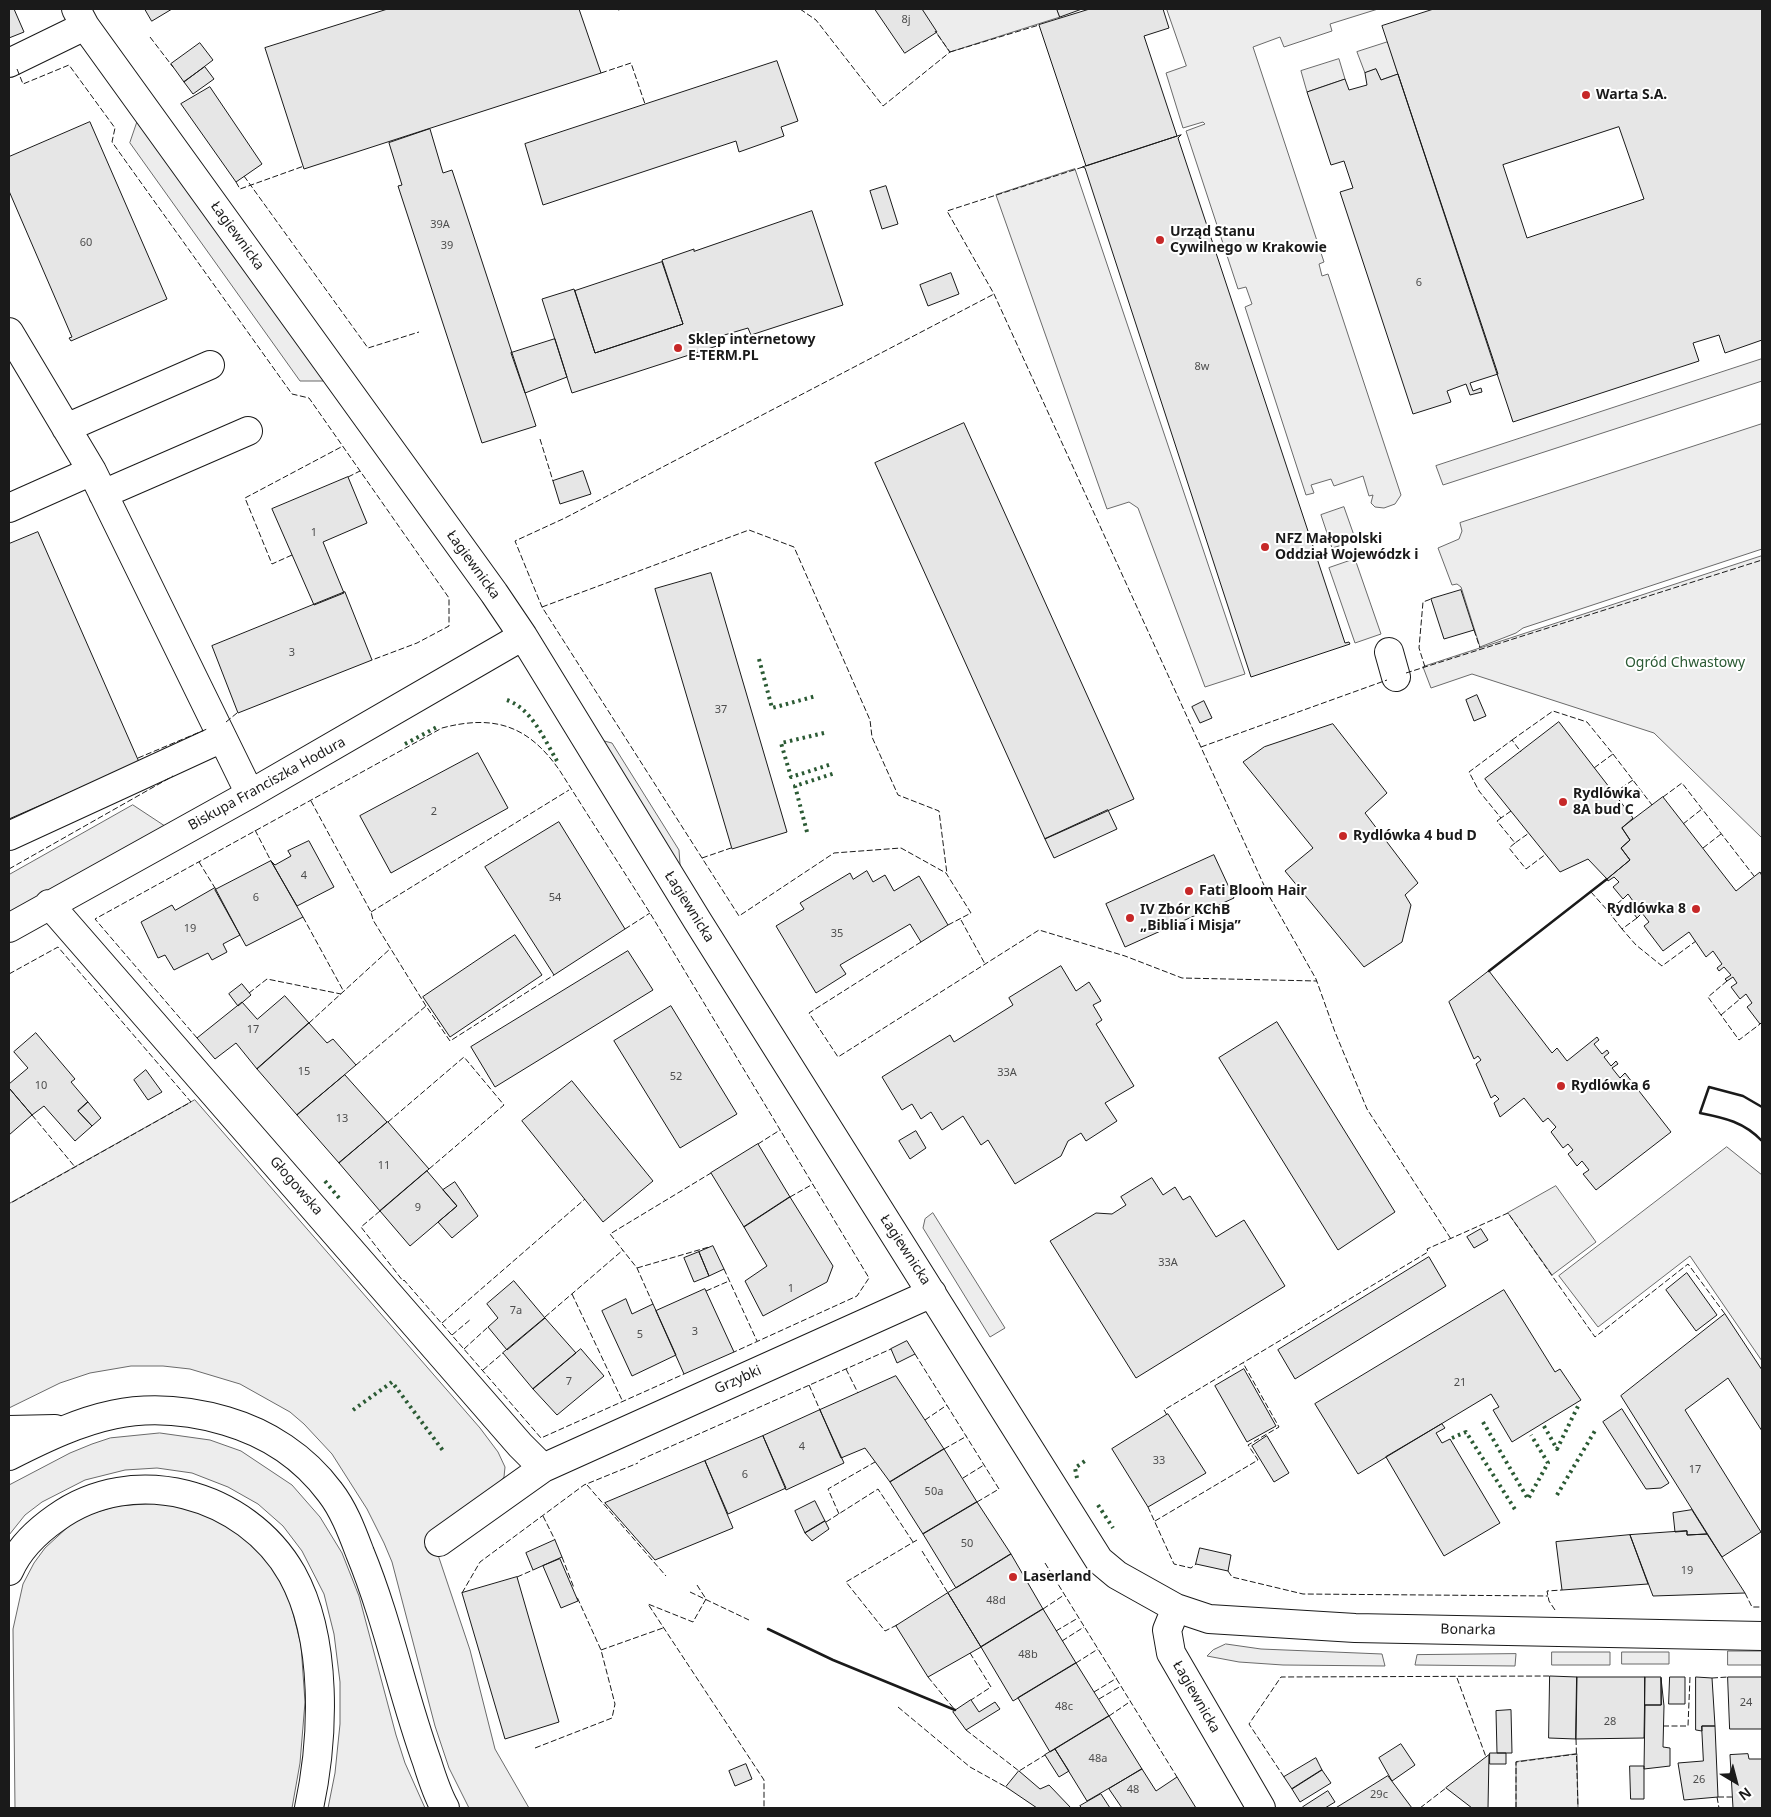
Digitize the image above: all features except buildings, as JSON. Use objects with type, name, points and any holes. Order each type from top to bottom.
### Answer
[{"type":"street","points":[[9,63],[80,17]]},
{"type":"street","name":"Łagiewnicka","points":[[80,17],[490,587],[523,636],[697,920],[1099,1560],[1117,1575],[1176,1608],[1167,1630],[1171,1653],[1260,1808]]},
{"type":"street","points":[[9,332],[97,483],[250,794]]},
{"type":"street","points":[[66,428],[210,365]]},
{"type":"street","points":[[9,508],[97,483],[248,431]]},
{"type":"street","name":"Biskupa Franciszka Hodura","points":[[9,928],[49,904],[250,794],[523,636]]},
{"type":"street","points":[[9,836],[222,738]]},
{"type":"street","name":"Głogowska","points":[[49,904],[520,1445],[543,1468]]},
{"type":"street","name":"Grzybki","points":[[439,1542],[543,1468],[932,1293]]},
{"type":"street","points":[[9,1456],[62,1429],[103,1416],[129,1412],[168,1410],[204,1415],[239,1425],[276,1441],[310,1470],[331,1493],[347,1520],[367,1568],[392,1647],[409,1713],[444,1808]]},
{"type":"street","points":[[9,1430],[62,1429]]},
{"type":"street","points":[[9,1571],[26,1542],[43,1527],[82,1503],[119,1492],[140,1490],[182,1493],[219,1506],[252,1527],[268,1541],[291,1574],[301,1593],[310,1620],[318,1671],[318,1713],[317,1761],[309,1808]]},
{"type":"street","name":"Bonarka","points":[[1176,1608],[1209,1619],[1274,1624],[1364,1628],[1762,1636]]},
{"type":"shaded area","points":[[921,9],[1057,9],[1060,17],[950,52]]},
{"type":"shaded area","points":[[1167,9],[1378,9],[1330,24],[1332,31],[1284,47],[1280,37],[1253,47],[1324,262],[1319,264],[1322,276],[1328,274],[1401,495],[1395,504],[1384,508],[1375,507],[1371,503],[1373,495],[1369,496],[1363,476],[1334,486],[1331,479],[1311,485],[1314,493],[1306,495],[1245,307],[1252,304],[1246,287],[1238,289],[1186,131],[1205,124],[1203,122],[1183,128],[1166,73],[1186,66]]},
{"type":"shaded area","points":[[1388,42],[1398,74],[1381,80],[1376,69],[1365,73],[1357,52]]},
{"type":"shaded area","points":[[1339,59],[1345,79],[1307,92],[1301,71]]},
{"type":"shaded area","points":[[143,105],[341,381],[300,381],[130,143]]},
{"type":"shaded area","points":[[1075,169],[1245,674],[1205,687],[1138,508],[1129,502],[1107,509],[996,195]]},
{"type":"shaded area","points":[[1762,359],[1762,381],[1443,485],[1436,466]]},
{"type":"shaded area","points":[[1762,424],[1762,549],[1523,628],[1516,633],[1480,647],[1461,587],[1457,584],[1452,585],[1438,548],[1459,539],[1462,531],[1460,523]]},
{"type":"shaded area","points":[[1344,507],[1356,541],[1332,548],[1321,515]]},
{"type":"shaded area","name":"Ogród Chwastowy","points":[[1762,556],[1762,838],[1654,733],[1472,674],[1431,688],[1423,667]]},
{"type":"shaded area","points":[[1355,559],[1381,634],[1355,643],[1329,568]]},
{"type":"shaded area","points":[[596,739],[612,743],[679,850],[681,878]]},
{"type":"shaded area","points":[[133,805],[177,834],[9,928],[9,875]]},
{"type":"shaded area","points":[[195,1100],[480,1428],[498,1452],[505,1467],[504,1477],[499,1483],[431,1534],[470,1650],[495,1749],[529,1808],[469,1808],[449,1768],[435,1726],[392,1562],[384,1543],[367,1509],[332,1454],[290,1412],[240,1384],[190,1369],[163,1366],[131,1366],[90,1373],[60,1383],[9,1408],[9,1204]]},
{"type":"shaded area","points":[[1727,1147],[1762,1175],[1762,1361],[1690,1256],[1598,1327],[1559,1276]]},
{"type":"shaded area","points":[[1556,1186],[1596,1242],[1552,1275],[1508,1213]]},
{"type":"shaded area","points":[[933,1213],[1005,1328],[990,1337],[923,1228],[925,1219]]},
{"type":"shaded area","points":[[160,1433],[210,1440],[241,1451],[292,1485],[320,1517],[342,1553],[359,1596],[396,1735],[405,1763],[425,1808],[328,1808],[335,1773],[340,1724],[340,1682],[334,1634],[324,1594],[302,1551],[283,1526],[258,1504],[228,1487],[192,1473],[157,1468],[125,1470],[85,1480],[42,1502],[25,1515],[9,1535],[9,1485],[70,1453],[92,1444],[110,1438]]},
{"type":"shaded area","points":[[163,1503],[200,1512],[231,1527],[257,1549],[278,1576],[291,1605],[301,1645],[305,1702],[300,1763],[292,1808],[15,1808],[13,1629],[23,1584],[34,1563],[45,1548],[70,1525],[90,1514],[117,1506]]},
{"type":"shaded area","points":[[1226,1644],[1261,1649],[1382,1654],[1385,1666],[1283,1665],[1239,1662],[1207,1656],[1213,1650]]},
{"type":"shaded area","points":[[1728,1651],[1762,1651],[1762,1665],[1728,1665]]},
{"type":"shaded area","points":[[1552,1652],[1610,1652],[1610,1665],[1552,1665]]},
{"type":"shaded area","points":[[1622,1652],[1669,1652],[1669,1664],[1622,1664]]},
{"type":"shaded area","points":[[1516,1654],[1515,1666],[1415,1665],[1417,1655]]},
{"type":"shaded area","points":[[1577,1754],[1578,1808],[1516,1808],[1516,1762]]},
{"type":"hedge","points":[[759,659],[772,708],[816,696]]},
{"type":"hedge","points":[[507,700],[516,704],[530,717],[557,761]]},
{"type":"hedge","points":[[405,744],[439,726]]},
{"type":"hedge","points":[[824,733],[781,743],[791,777],[832,764]]},
{"type":"hedge","points":[[807,832],[795,786],[835,773]]},
{"type":"hedge","points":[[325,1181],[339,1198]]},
{"type":"hedge","points":[[353,1410],[392,1382],[444,1452]]},
{"type":"hedge","points":[[1544,1426],[1557,1449],[1579,1404]]},
{"type":"hedge","points":[[1483,1422],[1528,1499],[1548,1463],[1531,1435]]},
{"type":"hedge","points":[[1557,1495],[1596,1429]]},
{"type":"hedge","points":[[1452,1438],[1466,1432],[1516,1511]]},
{"type":"hedge","points":[[1077,1478],[1075,1468],[1085,1461]]},
{"type":"hedge","points":[[1098,1505],[1113,1528]]},
{"type":"fence","points":[[618,10],[622,9]]},
{"type":"fence","points":[[800,9],[816,20],[883,106],[950,52],[935,31]]},
{"type":"fence","points":[[950,52],[1039,25]]},
{"type":"fence","points":[[150,37],[173,67]]},
{"type":"fence","points":[[601,73],[631,63],[645,104]]},
{"type":"fence","points":[[17,69],[23,84],[69,65],[115,128],[112,142],[292,394],[309,398],[449,598],[449,626],[417,643],[372,660]]},
{"type":"fence","points":[[236,182],[240,189],[304,166]]},
{"type":"fence","points":[[1083,167],[947,211],[994,294],[1268,894],[1316,979],[1335,1032],[1367,1109],[1451,1239]]},
{"type":"fence","points":[[244,176],[368,348],[419,332]]},
{"type":"fence","points":[[948,925],[971,913],[946,873],[901,848],[834,853],[739,916],[542,607],[515,541],[565,518],[994,294]]},
{"type":"fence","points":[[540,439],[553,481]]},
{"type":"fence","points":[[292,555],[272,564],[245,498],[343,446]]},
{"type":"fence","points":[[348,477],[360,471]]},
{"type":"fence","points":[[542,607],[749,530],[794,547],[870,720],[872,737],[898,795],[939,811],[947,874]]},
{"type":"fence","points":[[1406,673],[1762,560]]},
{"type":"fence","points":[[1425,667],[1419,648],[1423,602],[1431,599]]},
{"type":"fence","points":[[1474,630],[1480,648]]},
{"type":"fence","points":[[1201,747],[1387,680]]},
{"type":"fence","points":[[1512,740],[1553,711],[1587,722],[1613,754],[1594,768]]},
{"type":"fence","points":[[226,722],[237,713]]},
{"type":"fence","points":[[197,1038],[95,919],[442,728],[478,722],[509,727],[523,734],[536,743],[560,771],[650,913],[869,1278],[857,1296],[734,1352]]},
{"type":"fence","points":[[138,758],[207,729]]},
{"type":"fence","points":[[1511,811],[1501,818],[1479,791],[1469,772],[1512,740],[1521,752]]},
{"type":"fence","points":[[1613,754],[1652,805]]},
{"type":"fence","points":[[9,869],[173,776]]},
{"type":"fence","points":[[1614,793],[1633,780]]},
{"type":"fence","points":[[1663,797],[1682,783],[1754,876]]},
{"type":"fence","points":[[371,912],[569,790]]},
{"type":"fence","points":[[311,801],[371,912],[373,920],[450,1041],[554,975]]},
{"type":"fence","points":[[1683,824],[1702,809]]},
{"type":"fence","points":[[1501,818],[1497,821],[1515,843],[1529,833]]},
{"type":"fence","points":[[255,830],[271,861]]},
{"type":"fence","points":[[1703,848],[1721,834]]},
{"type":"fence","points":[[1515,843],[1509,848],[1526,869],[1546,854]]},
{"type":"fence","points":[[702,858],[731,848]]},
{"type":"fence","points":[[199,862],[215,888]]},
{"type":"fence","points":[[1591,892],[1608,911]]},
{"type":"fence","points":[[1622,929],[1608,911],[1623,899]]},
{"type":"fence","points":[[625,929],[650,913]]},
{"type":"fence","points":[[303,917],[344,992]]},
{"type":"fence","points":[[1637,918],[1622,929],[1636,945],[1662,966],[1696,941]]},
{"type":"fence","points":[[961,920],[985,964]]},
{"type":"fence","points":[[921,942],[809,1013],[838,1057],[1039,930],[1125,956],[1182,978],[1317,981]]},
{"type":"fence","points":[[9,974],[58,947],[191,1102],[9,1204]]},
{"type":"fence","points":[[309,1023],[391,948]]},
{"type":"fence","points":[[249,993],[267,979],[341,994]]},
{"type":"fence","points":[[1727,981],[1708,997],[1739,1040],[1760,1024]]},
{"type":"fence","points":[[1721,1015],[1740,999]]},
{"type":"fence","points":[[356,1065],[426,1006]]},
{"type":"fence","points":[[388,1122],[464,1057],[504,1105],[429,1169]]},
{"type":"fence","points":[[32,1115],[75,1167]]},
{"type":"fence","points":[[758,1144],[780,1130]]},
{"type":"fence","points":[[653,1304],[637,1268],[610,1234],[711,1173]]},
{"type":"fence","points":[[790,1197],[813,1184]]},
{"type":"fence","points":[[442,1323],[585,1199]]},
{"type":"fence","points":[[380,1211],[361,1227],[403,1281],[541,1438],[684,1374]]},
{"type":"fence","points":[[1167,1415],[1164,1410],[1428,1252],[1427,1249],[1508,1213],[1595,1337],[1688,1264],[1725,1314]]},
{"type":"fence","points":[[637,1268],[709,1247]]},
{"type":"fence","points":[[545,1317],[623,1250]]},
{"type":"fence","points":[[724,1269],[757,1341]]},
{"type":"fence","points":[[706,1291],[729,1281]]},
{"type":"fence","points":[[572,1294],[622,1400]]},
{"type":"fence","points":[[452,1335],[471,1319]]},
{"type":"fence","points":[[464,1349],[488,1327]]},
{"type":"fence","points":[[640,1460],[891,1349]]},
{"type":"fence","points":[[483,1370],[503,1353]]},
{"type":"fence","points":[[915,1354],[999,1489],[977,1502]]},
{"type":"fence","points":[[1155,1521],[1258,1460],[1248,1445],[1279,1427],[1243,1363]]},
{"type":"fence","points":[[846,1369],[858,1393]]},
{"type":"fence","points":[[809,1385],[820,1410]]},
{"type":"fence","points":[[925,1420],[947,1405]]},
{"type":"fence","points":[[944,1449],[967,1436]]},
{"type":"fence","points":[[839,1514],[828,1489],[875,1462]]},
{"type":"fence","points":[[462,1593],[480,1562],[584,1485],[638,1463]]},
{"type":"fence","points":[[963,1478],[984,1465]]},
{"type":"fence","points":[[587,1485],[666,1576]]},
{"type":"fence","points":[[826,1522],[878,1489],[913,1542]]},
{"type":"fence","points":[[1148,1507],[1174,1564],[1191,1568],[1196,1564]]},
{"type":"fence","points":[[543,1516],[555,1540]]},
{"type":"fence","points":[[897,1625],[885,1631],[846,1582],[917,1540]]},
{"type":"fence","points":[[922,1551],[948,1593]]},
{"type":"fence","points":[[562,1557],[574,1588]]},
{"type":"fence","points":[[1045,1563],[1177,1777]]},
{"type":"fence","points":[[517,1577],[533,1570]]},
{"type":"fence","points":[[1228,1571],[1232,1577],[1303,1594],[1548,1596]]},
{"type":"fence","points":[[697,1585],[706,1599]]},
{"type":"fence","points":[[1555,1610],[1549,1601],[1547,1591],[1562,1590]]},
{"type":"fence","points":[[690,1592],[749,1620]]},
{"type":"fence","points":[[1745,1593],[1752,1607],[1762,1607]]},
{"type":"fence","points":[[1043,1609],[1064,1595]]},
{"type":"fence","points":[[535,1748],[612,1718],[615,1704],[601,1650],[577,1597]]},
{"type":"fence","points":[[706,1599],[693,1622],[648,1604],[764,1780],[764,1808]]},
{"type":"fence","points":[[1056,1631],[1078,1618]]},
{"type":"fence","points":[[1062,1641],[1084,1627]]},
{"type":"fence","points":[[601,1650],[663,1628]]},
{"type":"fence","points":[[1076,1663],[1098,1649]]},
{"type":"fence","points":[[970,1653],[991,1687],[971,1700]]},
{"type":"fence","points":[[1284,1777],[1249,1724],[1281,1677],[1550,1676]]},
{"type":"fence","points":[[928,1677],[955,1710]]},
{"type":"fence","points":[[1663,1726],[1688,1726],[1690,1677]]},
{"type":"fence","points":[[1712,1678],[1728,1677]]},
{"type":"fence","points":[[1094,1692],[1117,1678]]},
{"type":"fence","points":[[1457,1678],[1486,1757]]},
{"type":"fence","points":[[1099,1699],[1121,1686]]},
{"type":"fence","points":[[1109,1716],[1131,1701]]},
{"type":"fence","points":[[898,1707],[970,1767],[1006,1787]]},
{"type":"fence","points":[[966,1730],[1019,1771],[1045,1755]]},
{"type":"fence","points":[[1576,1739],[1578,1808]]},
{"type":"fence","points":[[1516,1808],[1516,1762],[1577,1754]]},
{"type":"fence","points":[[1420,1808],[1446,1788]]},
{"type":"fence","points":[[1717,1797],[1719,1808]]},
{"type":"fence","points":[[1718,1797],[1732,1797]]},
{"type":"wall","points":[[1489,971],[1607,879]]},
{"type":"wall","points":[[1762,1107],[1743,1096],[1709,1087],[1700,1113],[1726,1119],[1741,1125],[1762,1141]]},
{"type":"wall","points":[[768,1629],[833,1660],[955,1710]]},
{"type":"place","name":"Warta S.A.","points":[[1586,95]]},
{"type":"place","name":"Urząd Stanu Cywilnego w Krakowie","points":[[1160,240]]},
{"type":"place","name":"Sklep internetowy E-TERM.PL","points":[[678,348]]},
{"type":"place","name":"NFZ Małopolski Oddział Wojewódzk i","points":[[1265,547]]},
{"type":"place","name":"Rydlówka 8A bud C","points":[[1563,802]]},
{"type":"place","name":"Rydlówka 4 bud D","points":[[1343,836]]},
{"type":"place","name":"Fati Bloom Hair","points":[[1189,891]]},
{"type":"place","name":"Rydlówka 8","points":[[1696,909]]},
{"type":"place","name":"IV Zbór KChB „Biblia i Misja”","points":[[1130,918]]},
{"type":"place","name":"Rydlówka 6","points":[[1561,1086]]},
{"type":"place","name":"Laserland","points":[[1013,1577]]}]
